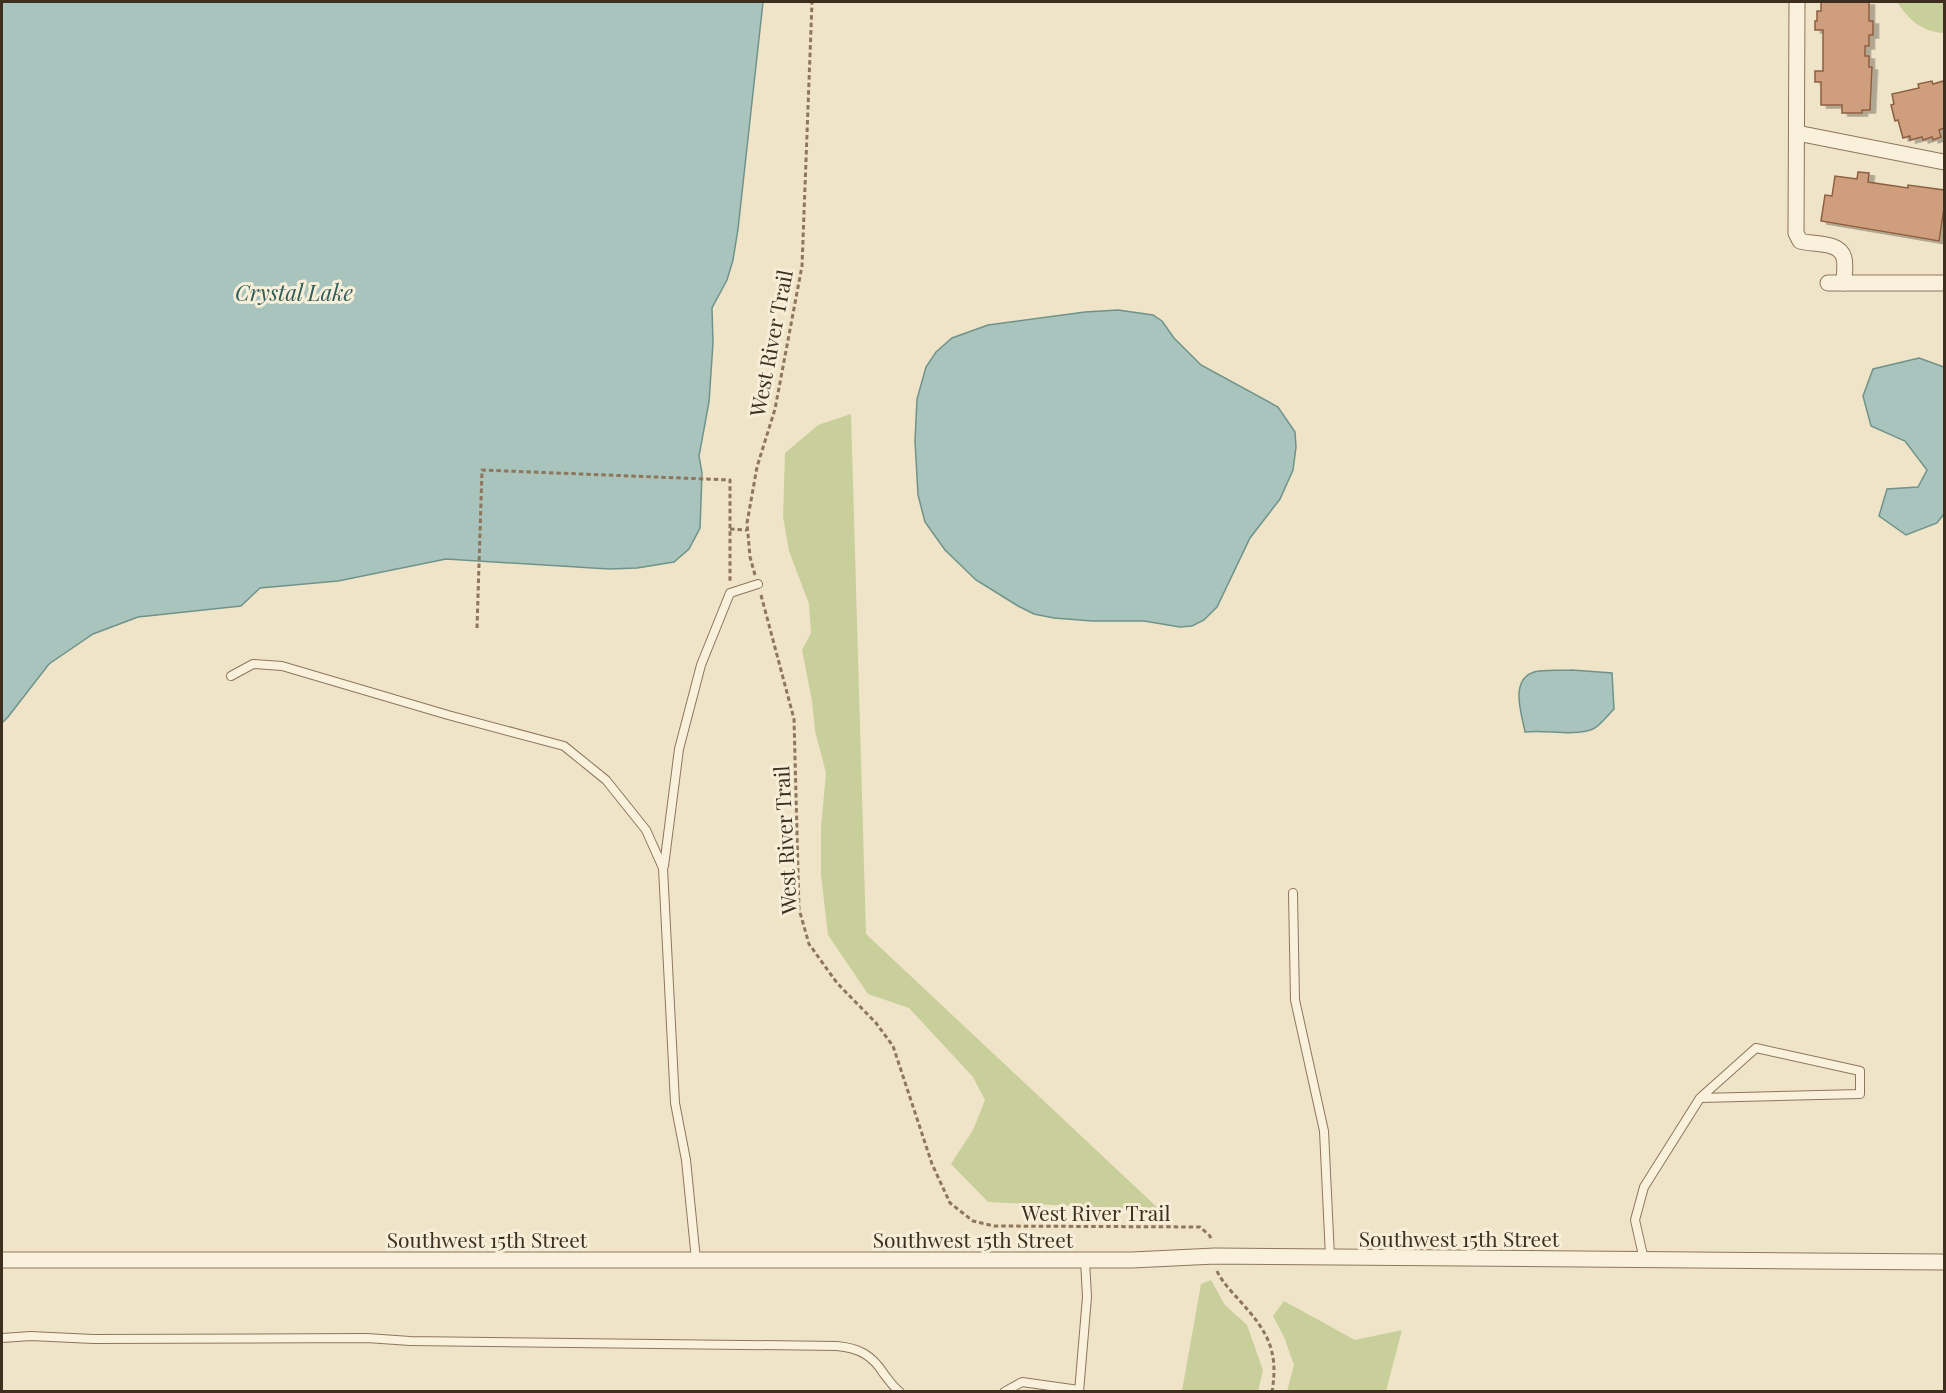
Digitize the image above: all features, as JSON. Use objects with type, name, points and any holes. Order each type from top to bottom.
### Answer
[{"type":"street","points":[[1797,2],[1796,233],[1800,242],[1830,245],[1840,251],[1844,256],[1844,283]]},
{"type":"street","points":[[1797,133],[1944,162]]},
{"type":"street","points":[[1828,283],[1944,283]]},
{"type":"street","name":"Southwest 15th Street","points":[[2,1260],[1085,1260],[1215,1256],[1944,1262]]},
{"type":"lane","points":[[696,1260],[686,1160],[675,1103],[663,868],[679,749],[701,665],[730,593],[758,584]]},
{"type":"lane","points":[[231,675],[254,664],[282,666],[564,746],[606,780],[646,831],[663,868]]},
{"type":"lane","points":[[1293,893],[1295,1000],[1324,1131],[1330,1257]]},
{"type":"lane","points":[[1644,1260],[1635,1220],[1644,1187],[1700,1098],[1756,1048],[1860,1071],[1860,1094],[1700,1098]]},
{"type":"lane","points":[[1004,1392],[1023,1382],[1079,1391],[1088,1296],[1085,1260]]},
{"type":"lane","points":[[2,1338],[31,1336],[93,1339],[367,1338],[410,1341],[854,1347],[868,1354],[878,1363],[900,1392]]},
{"type":"path","name":"West River Trail","points":[[812,2],[802,266],[775,410],[757,467],[747,523],[750,557],[794,719],[799,909],[809,944],[837,983],[876,1023],[893,1046],[932,1164],[950,1203],[973,1221],[994,1226],[1200,1227],[1210,1236],[1218,1274],[1259,1323],[1270,1343],[1274,1362],[1272,1392]]},
{"type":"path","points":[[477,628],[482,470],[730,480],[730,593]]},
{"type":"path","points":[[730,530],[747,530]]},
{"type":"green space","points":[[1897,2],[1944,2],[1944,33],[1929,30],[1917,24]]},
{"type":"green space","points":[[851,414],[866,934],[1160,1210],[988,1202],[951,1164],[973,1130],[985,1100],[973,1077],[909,1008],[868,994],[828,935],[821,875],[821,827],[826,773],[815,731],[802,650],[811,633],[809,604],[789,551],[783,517],[785,453],[818,425]]},
{"type":"green space","points":[[1211,1280],[1225,1305],[1247,1325],[1263,1370],[1258,1391],[1182,1391],[1201,1284]]},
{"type":"green space","points":[[1284,1301],[1355,1340],[1402,1330],[1386,1391],[1287,1391],[1294,1365],[1284,1337],[1273,1316]]},
{"type":"water","name":"Crystal Lake","points":[[2,2],[763,2],[733,260],[727,280],[712,308],[713,343],[709,402],[699,456],[702,473],[700,528],[689,549],[674,562],[637,568],[609,569],[446,559],[338,581],[260,588],[241,606],[138,617],[93,634],[49,664],[2,723]]},
{"type":"water","points":[[1118,310],[1153,315],[1162,321],[1174,338],[1201,365],[1278,407],[1295,432],[1293,470],[1280,499],[1250,538],[1217,607],[1204,620],[1192,626],[1180,627],[1144,621],[1092,621],[1034,614],[976,580],[945,550],[925,522],[918,495],[915,441],[917,399],[926,367],[936,352],[952,338],[988,325]]},
{"type":"water","points":[[1919,358],[1944,367],[1944,514],[1937,523],[1906,535],[1879,516],[1887,489],[1918,487],[1927,470],[1905,441],[1871,426],[1863,396],[1873,369]]},
{"type":"water","points":[[1572,670],[1612,673],[1614,709],[1593,729],[1568,733],[1525,732],[1519,690],[1526,676],[1534,672]]},
{"type":"building","points":[[1821,2],[1869,2],[1869,21],[1873,21],[1873,35],[1869,35],[1869,46],[1865,46],[1865,56],[1869,56],[1869,67],[1872,67],[1870,110],[1862,110],[1862,113],[1842,113],[1842,105],[1821,105],[1821,82],[1815,82],[1815,71],[1823,71],[1823,30],[1815,30],[1815,21],[1817,21],[1817,11],[1821,11]]},
{"type":"building","points":[[1932,81],[1933,84],[1943,81],[1944,85],[1944,128],[1939,130],[1941,137],[1933,140],[1932,137],[1923,140],[1922,137],[1910,140],[1910,136],[1903,138],[1891,105],[1894,104],[1892,94],[1919,88],[1918,84]]},
{"type":"building","points":[[1858,172],[1869,173],[1868,182],[1944,190],[1939,241],[1821,221],[1825,195],[1832,196],[1835,176],[1857,179]]}]
